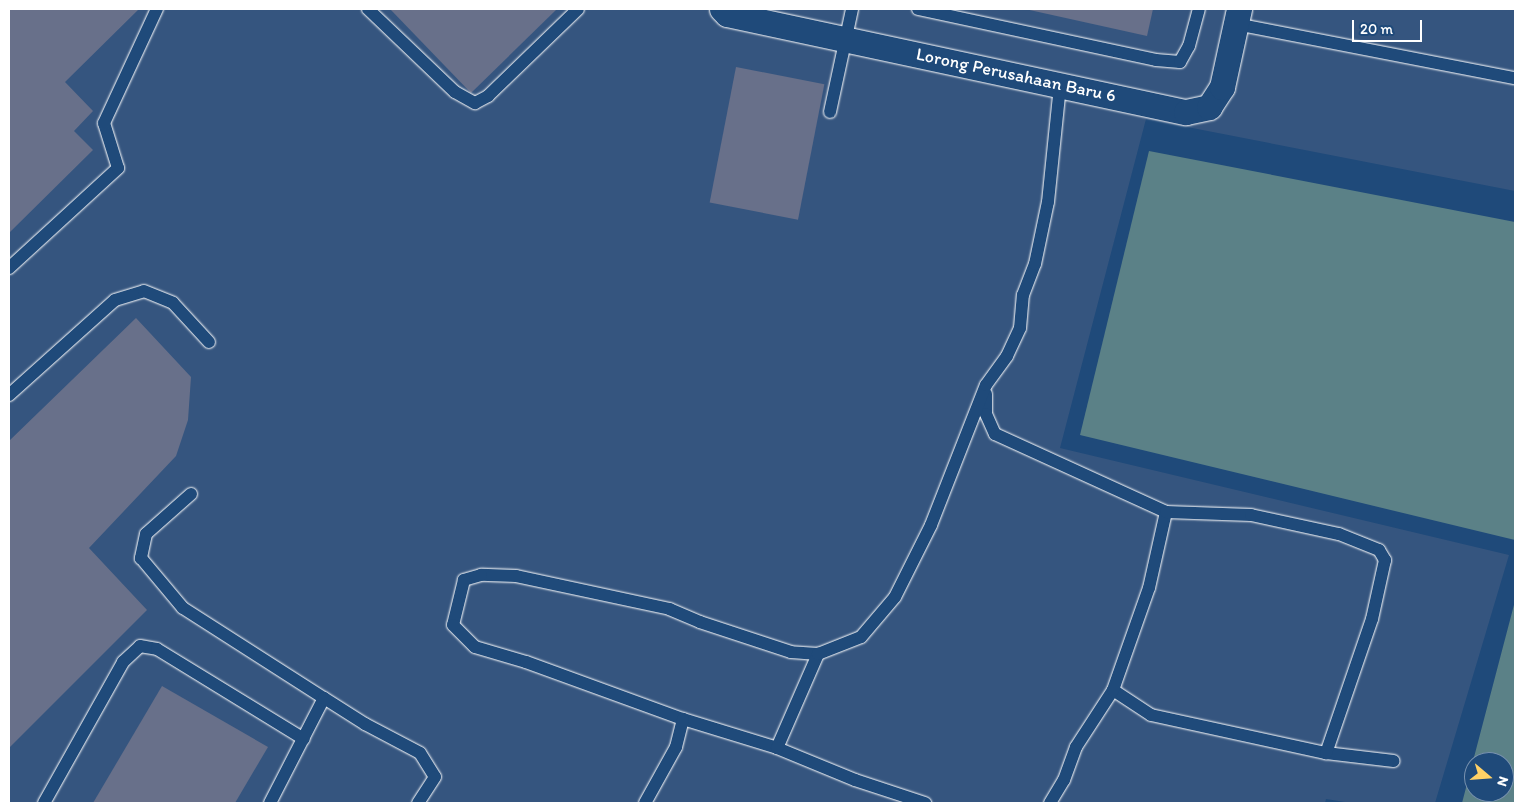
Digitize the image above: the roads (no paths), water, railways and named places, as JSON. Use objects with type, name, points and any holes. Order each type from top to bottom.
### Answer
[{"type":"street","name":"Lorong Perusahaan Baru 6","points":[[722,9],[727,14],[847,38],[1186,112],[1209,107],[1222,87],[1238,16]]},
{"type":"lane","points":[[9,268],[118,168],[104,123],[156,9]]},
{"type":"lane","points":[[368,9],[455,92],[475,103],[488,96],[578,9]]},
{"type":"lane","points":[[830,112],[852,9]]},
{"type":"lane","points":[[918,9],[1156,60],[1180,62],[1189,46],[1199,9]]},
{"type":"lane","points":[[1238,16],[1515,78]]},
{"type":"lane","points":[[926,803],[855,780],[776,748],[683,720],[526,662],[475,648],[453,625],[464,580],[481,575],[516,576],[599,592],[670,610],[791,652],[818,654],[861,637],[895,598],[931,525],[986,385],[1007,356],[1020,328],[1023,295],[1035,264],[1048,202],[1060,85]]},
{"type":"lane","points":[[9,395],[115,300],[144,291],[173,303],[209,342]]},
{"type":"lane","points":[[986,385],[986,414],[995,434],[1166,512],[1251,515],[1339,534],[1379,550],[1385,560],[1372,619],[1326,753]]},
{"type":"lane","points":[[191,494],[146,534],[141,558],[183,608],[365,724],[420,753],[435,777],[418,803]]},
{"type":"lane","points":[[1050,803],[1064,780],[1076,747],[1113,690],[1149,588],[1166,512]]},
{"type":"lane","points":[[44,803],[123,662],[140,646],[157,649],[304,739]]},
{"type":"lane","points":[[776,748],[818,654]]},
{"type":"lane","points":[[1113,690],[1151,715],[1326,753],[1394,761]]},
{"type":"lane","points":[[270,803],[324,698]]},
{"type":"lane","points":[[645,803],[676,747],[683,720]]}]
